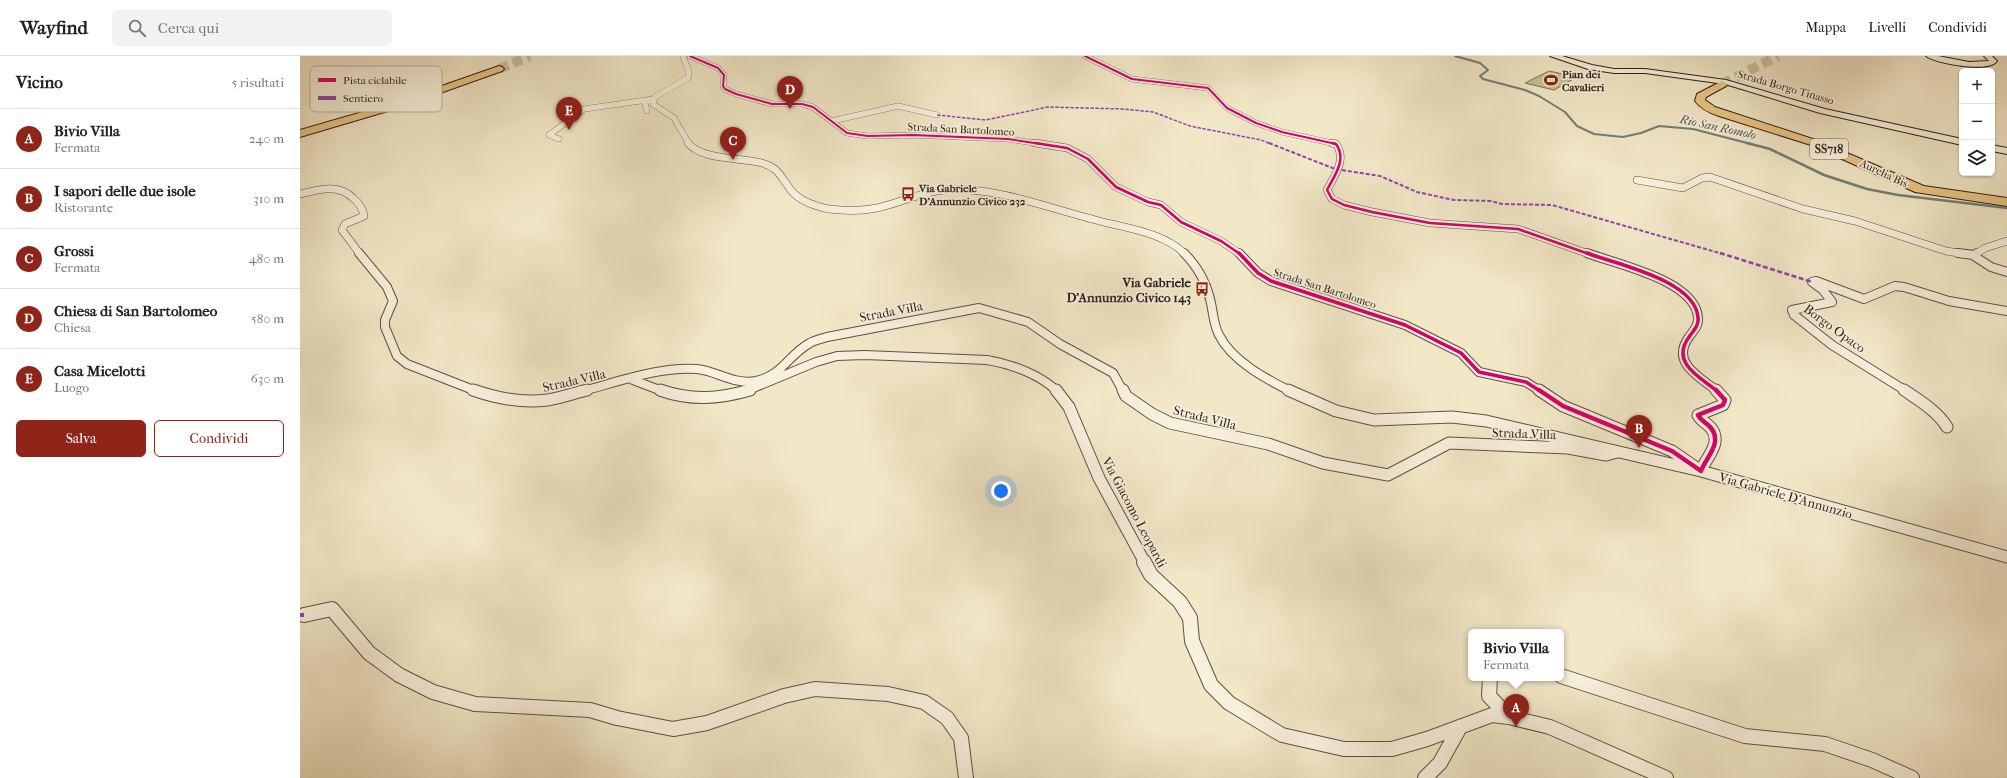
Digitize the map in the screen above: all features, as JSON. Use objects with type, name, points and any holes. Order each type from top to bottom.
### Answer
[{"type":"highway","points":[[442,83],[496,65],[442,87]]},
{"type":"highway","name":"Aurelia Bis","points":[[1722,84],[1701,96],[1700,101],[1711,109],[1723,114],[1815,143],[1920,189],[2007,203]]},
{"type":"highway","points":[[300,128],[351,112]]},
{"type":"highway","points":[[300,134],[374,112]]},
{"type":"street","points":[[559,140],[549,135],[584,109],[654,99],[688,78],[689,73],[683,56]]},
{"type":"street","name":"Strada San Bartolomeo","points":[[690,56],[718,68],[724,76],[723,86],[725,89],[736,94],[772,104],[802,104],[813,107],[847,133],[868,136],[913,135],[994,138],[1048,144],[1067,148],[1088,159],[1116,187],[1143,200],[1161,205],[1181,222],[1221,241],[1238,252],[1258,273],[1271,281],[1405,325],[1461,353],[1479,372],[1526,382],[1563,406],[1672,451],[1701,471]]},
{"type":"street","points":[[1085,56],[1132,79],[1208,88],[1227,108],[1256,123],[1282,132],[1336,144],[1341,151],[1340,164],[1327,190],[1332,199],[1344,205],[1443,224],[1517,229],[1644,272],[1676,288],[1687,297],[1699,316],[1699,324],[1687,339],[1683,348],[1684,360],[1696,375],[1725,400],[1723,405],[1698,415],[1714,432],[1716,441],[1714,449],[1703,464],[1701,471]]},
{"type":"street","name":"Strada Borgo Tinasso","points":[[1554,56],[1606,70],[1644,71],[1687,76],[1742,87],[1823,111],[1959,141]]},
{"type":"street","points":[[1930,56],[1952,62],[1980,64],[1992,62],[1992,58],[1988,56]]},
{"type":"street","name":"Via Gabriele D'Annunzio","points":[[654,99],[653,104],[678,123],[690,146],[696,150],[720,156],[758,161],[771,166],[779,171],[794,193],[808,202],[828,209],[861,210],[882,207],[913,196],[930,192],[968,190],[999,196],[1102,222],[1169,242],[1180,250],[1197,269],[1209,297],[1218,333],[1236,357],[1271,380],[1339,413],[1375,420],[1452,417],[1486,421],[1701,471],[2007,557]]},
{"type":"street","points":[[644,100],[647,111]]},
{"type":"street","points":[[832,121],[898,106],[937,115]]},
{"type":"street","points":[[1995,149],[2007,151]]},
{"type":"street","points":[[1637,180],[1683,188],[1690,187],[1702,177],[1710,177],[1803,209],[1855,221],[1946,251],[1974,255],[1985,247],[2002,244],[2007,240]]},
{"type":"street","name":"Strada Villa","points":[[300,194],[336,188],[349,192],[360,205],[364,216],[346,224],[342,230],[370,268],[387,287],[393,301],[385,320],[384,327],[397,356],[407,364],[480,393],[533,402],[548,400],[633,380],[647,375],[680,369],[698,369],[740,382],[771,379],[803,348],[810,343],[827,337],[941,314],[979,308],[1028,322],[1060,344],[1113,374],[1126,396],[1152,414],[1170,423],[1268,444],[1323,463],[1388,475],[1449,443],[1568,448],[1606,455],[1619,451]]},
{"type":"street","points":[[1974,255],[1976,259],[1987,265],[2007,272]]},
{"type":"street","name":"Borgo Opaco","points":[[1947,427],[1942,418],[1923,403],[1836,348],[1794,315],[1792,310],[1832,302],[1823,290],[1812,282],[1816,282],[1864,299],[1899,286],[1949,301],[2007,311]]},
{"type":"street","name":"Via Giacomo Leopardi","points":[[633,380],[662,391],[681,396],[705,398],[725,397],[754,389],[771,379],[816,362],[837,356],[865,355],[987,360],[1005,363],[1044,381],[1056,390],[1069,406],[1099,478],[1151,575],[1180,602],[1190,618],[1192,641],[1211,685],[1229,703],[1282,736],[1344,749],[1392,749],[1492,716],[1510,717]]},
{"type":"street","points":[[304,615],[332,609],[369,653],[398,675],[433,692],[475,704],[590,710],[617,718],[673,729],[707,724],[784,696],[815,689],[888,694],[924,702],[947,718],[961,738],[966,778]]},
{"type":"street","points":[[1564,677],[1745,736],[1826,744],[1872,760],[1912,778]]},
{"type":"street","points":[[1490,681],[1489,696],[1510,717],[1550,727],[1585,741],[1666,778]]},
{"type":"street","points":[[1426,778],[1440,763],[1460,727]]},
{"type":"green space","name":"Pian dei Cavalieri","points":[[1549,71],[1577,77],[1554,90],[1525,83]]},
{"type":"waterway","name":"Rio San Romolo","points":[[1455,56],[1480,63],[1488,70],[1480,76],[1483,79],[1525,90],[1539,96],[1565,112],[1577,126],[1594,134],[1623,137],[1641,133],[1659,126],[1693,129],[1751,144]]},
{"type":"waterway","name":"Rio San Romolo","points":[[1747,143],[1770,149],[1824,175],[1867,189],[1898,195],[2007,208]]},
{"type":"tunnel","points":[[499,69],[530,56]]},
{"type":"tunnel","points":[[1722,84],[1778,56]]},
{"type":"marked path","points":[[937,115],[964,119],[986,120],[1048,107],[1124,109],[1153,112],[1190,126],[1261,140],[1335,169],[1380,176],[1417,192],[1454,200],[1491,201],[1502,204],[1552,205],[1686,242],[1812,282]]},
{"type":"cycle path","points":[[690,56],[718,68],[724,75],[723,86],[725,89],[736,94],[772,104],[802,104],[813,107],[847,133],[868,136],[913,135],[1008,139],[1067,148],[1088,159],[1116,187],[1148,202],[1161,205],[1181,222],[1221,241],[1238,252],[1258,273],[1271,281],[1405,325],[1461,353],[1479,372],[1526,382],[1563,406],[1672,451],[1701,471],[1712,451],[1715,436],[1712,429],[1698,415],[1723,405],[1725,400],[1721,394],[1692,372],[1684,360],[1683,350],[1685,343],[1694,331],[1698,318],[1696,310],[1688,298],[1673,285],[1645,272],[1603,259],[1543,236],[1518,229],[1415,221],[1386,216],[1344,205],[1332,199],[1327,190],[1340,165],[1341,151],[1336,144],[1282,132],[1256,123],[1227,108],[1208,88],[1132,79],[1085,56]]},
{"type":"place","name":"Pian dei Cavalieri","points":[[1551,80]]},
{"type":"place","name":"Chiesa di San Bartolomeo","points":[[790,109]]},
{"type":"place","name":"Casa Micelotti","points":[[569,130]]},
{"type":"place","name":"Grossi","points":[[733,160]]},
{"type":"place","name":"Via Gabriele D'Annunzio Civico 232","points":[[908,194]]},
{"type":"place","name":"Via Gabriele D'Annunzio Civico 143","points":[[1202,289]]},
{"type":"place","name":"I sapori delle due isole","points":[[1639,448]]},
{"type":"place","name":"Bivio Villa","points":[[1516,727]]}]
